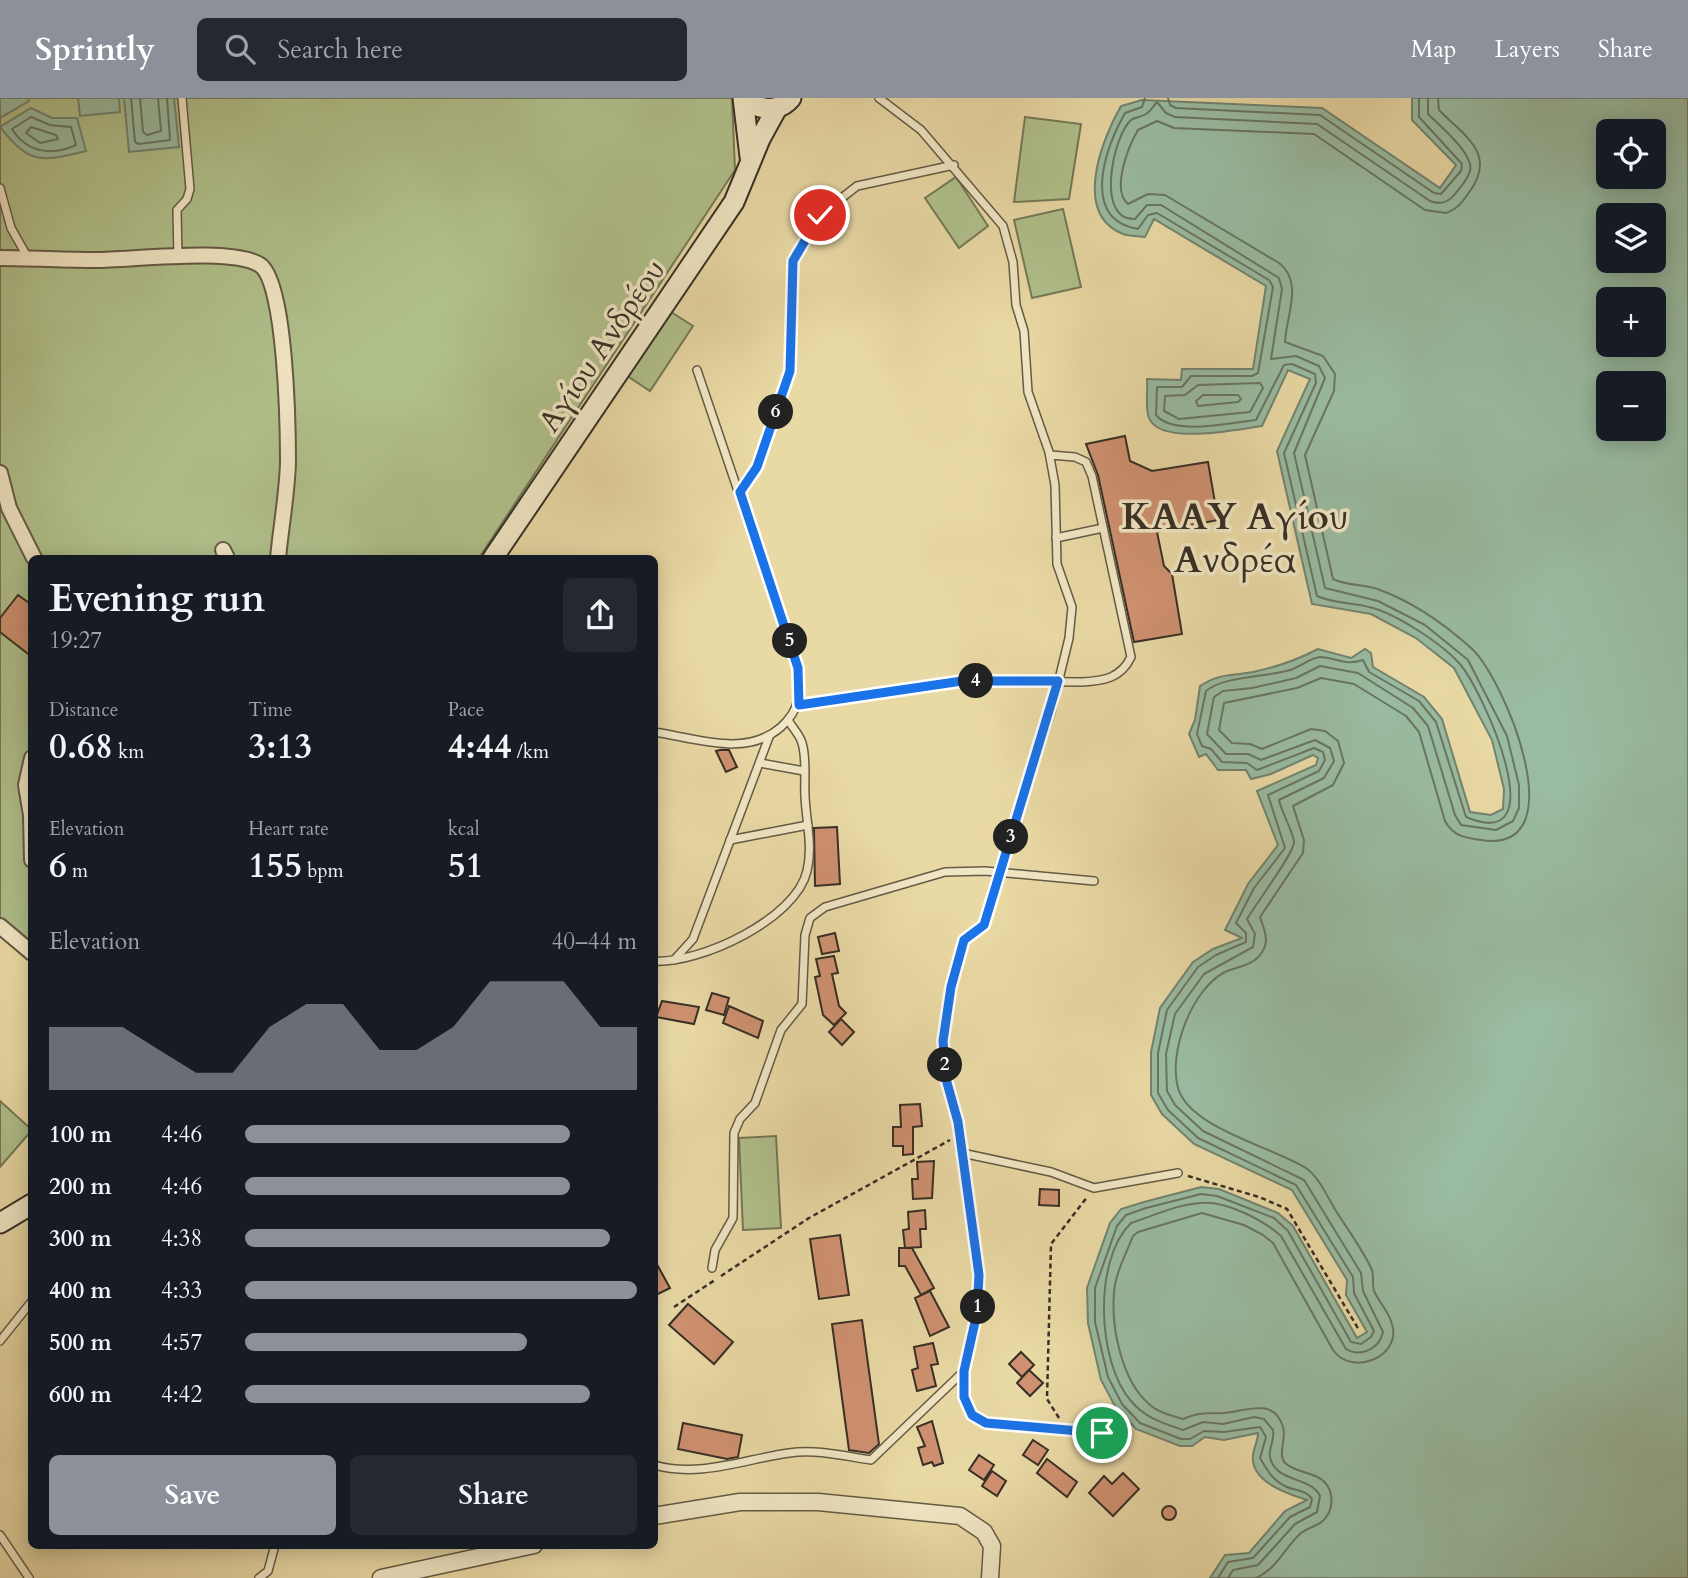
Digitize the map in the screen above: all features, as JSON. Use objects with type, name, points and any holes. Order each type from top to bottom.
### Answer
[{"type":"main road","name":"Αγίου Ανδρέου","points":[[745,98],[757,107],[784,103]]},
{"type":"main road","name":"Αγίου Ανδρέου","points":[[745,98],[750,161]]},
{"type":"main road","name":"Αγίου Ανδρέου","points":[[495,555],[701,254],[734,202],[750,161],[784,103]]},
{"type":"main road","points":[[0,1223],[28,1206]]},
{"type":"street","points":[[0,258],[243,259],[258,264],[268,272],[283,343],[286,379],[288,463],[278,555]]},
{"type":"street","points":[[0,473],[9,508],[32,555]]},
{"type":"street","points":[[28,776],[28,797]]},
{"type":"street","points":[[0,926],[28,950]]},
{"type":"street","points":[[658,1515],[740,1502],[818,1502],[960,1516],[984,1532],[992,1546],[990,1578]]},
{"type":"street","points":[[381,1578],[515,1549]]},
{"type":"lane","points":[[178,257],[177,209],[187,199],[190,189],[182,98]]},
{"type":"lane","points":[[879,98],[921,130],[954,165],[1003,226],[1013,262],[1016,305],[1024,331],[1028,392],[1050,455],[1057,509],[1057,564],[1072,607],[1069,638],[1031,777],[998,872],[984,925],[964,940],[951,987],[943,1041],[946,1079],[960,1136],[979,1275],[977,1313],[964,1371],[964,1397],[972,1415],[986,1423],[1065,1427],[1080,1432],[1102,1433]]},
{"type":"lane","points":[[740,492],[757,467],[790,371],[793,261],[813,225],[820,215],[857,186],[954,165]]},
{"type":"lane","points":[[0,188],[11,228],[28,259]]},
{"type":"lane","points":[[658,733],[716,744],[750,743],[769,737],[788,720],[799,705],[798,668],[697,370]]},
{"type":"lane","points":[[799,705],[962,681],[1100,681],[1119,674],[1131,657],[1086,462],[1050,455]]},
{"type":"lane","points":[[1056,538],[1103,528]]},
{"type":"lane","points":[[658,961],[674,960],[713,950],[753,929],[787,903],[801,887],[807,871],[808,825],[802,743],[788,720]]},
{"type":"lane","points":[[674,960],[693,939],[769,737]]},
{"type":"lane","points":[[760,763],[804,771]]},
{"type":"lane","points":[[730,840],[808,825]]},
{"type":"lane","points":[[712,1268],[715,1250],[733,1218],[734,1133],[740,1119],[755,1103],[781,1030],[802,1004],[805,935],[810,918],[825,907],[945,872],[998,872],[1094,881]]},
{"type":"lane","points":[[962,1153],[1051,1172],[1094,1188],[1178,1173]]},
{"type":"lane","points":[[0,1341],[28,1306]]},
{"type":"lane","points":[[658,1466],[667,1469],[724,1467],[789,1453],[817,1451],[870,1460],[964,1371]]},
{"type":"lane","points":[[0,1535],[29,1578]]},
{"type":"lane","points":[[260,1578],[268,1571],[274,1549]]},
{"type":"path","points":[[674,1307],[809,1218],[898,1167],[960,1136]]},
{"type":"path","points":[[1178,1173],[1259,1196],[1287,1209],[1359,1329]]},
{"type":"path","points":[[1065,1427],[1047,1399],[1051,1244],[1094,1188]]},
{"type":"shaded area","points":[[0,98],[732,98],[735,170],[481,555],[28,555],[28,942],[0,924]]},
{"type":"shaded area","points":[[1025,117],[1081,124],[1069,199],[1014,202]]},
{"type":"shaded area","points":[[956,177],[988,226],[959,248],[925,198]]},
{"type":"shaded area","points":[[1063,209],[1081,287],[1032,298],[1014,220]]},
{"type":"shaded area","points":[[657,303],[693,326],[650,391],[614,367]]},
{"type":"shaded area","points":[[0,1101],[28,1126],[28,1135],[0,1167]]},
{"type":"shaded area","points":[[776,1136],[781,1228],[743,1230],[739,1138]]},
{"type":"water","points":[[0,98],[28,98],[29,101],[0,118]]},
{"type":"water","points":[[78,98],[119,98],[120,112],[80,116]]},
{"type":"water","points":[[124,98],[174,98],[179,147],[129,152]]},
{"type":"water","points":[[1412,98],[1688,98],[1688,1578],[1210,1578],[1225,1555],[1249,1553],[1285,1511],[1307,1500],[1272,1485],[1258,1473],[1253,1455],[1258,1433],[1224,1440],[1205,1437],[1192,1446],[1180,1446],[1136,1429],[1116,1408],[1101,1380],[1088,1323],[1087,1288],[1110,1223],[1121,1209],[1201,1187],[1219,1189],[1278,1213],[1293,1226],[1357,1338],[1367,1332],[1346,1295],[1347,1280],[1292,1190],[1194,1144],[1162,1114],[1151,1095],[1151,1052],[1160,1008],[1193,962],[1213,949],[1242,938],[1225,930],[1248,884],[1278,845],[1257,791],[1316,765],[1318,758],[1313,755],[1271,774],[1251,779],[1246,770],[1218,770],[1206,754],[1199,757],[1189,734],[1195,720],[1200,686],[1220,677],[1253,672],[1295,660],[1318,649],[1351,658],[1365,649],[1371,653],[1373,667],[1424,697],[1442,719],[1470,812],[1491,815],[1503,809],[1504,789],[1492,740],[1454,668],[1416,638],[1371,614],[1312,604],[1277,451],[1310,379],[1288,370],[1262,426],[1183,434],[1156,427],[1149,418],[1147,379],[1181,380],[1182,369],[1253,369],[1266,286],[1154,219],[1145,237],[1123,234],[1107,224],[1098,210],[1096,175],[1106,137],[1121,106],[1142,100],[1322,108],[1440,188],[1456,165],[1412,120]]},
{"type":"water","points":[[31,108],[52,118],[77,118],[86,151],[47,158],[37,157],[20,148],[0,127]]},
{"type":"building","points":[[1125,436],[1130,461],[1152,471],[1208,462],[1218,520],[1157,532],[1164,566],[1172,574],[1182,634],[1134,642],[1098,475],[1086,444]]},
{"type":"building","points":[[18,595],[28,602],[28,654],[0,632],[0,618]]},
{"type":"building","points":[[729,750],[737,767],[726,772],[716,751]]},
{"type":"building","points":[[837,827],[840,884],[815,886],[814,828]]},
{"type":"building","points":[[835,933],[839,951],[822,954],[818,937]]},
{"type":"building","points":[[834,956],[838,973],[832,974],[839,1006],[846,1013],[834,1025],[823,1015],[815,977],[820,976],[816,959]]},
{"type":"building","points":[[712,993],[729,998],[724,1015],[706,1010]]},
{"type":"building","points":[[662,1001],[699,1007],[694,1024],[658,1017]]},
{"type":"building","points":[[729,1006],[763,1021],[758,1038],[723,1023]]},
{"type":"building","points":[[841,1019],[854,1032],[842,1045],[829,1032]]},
{"type":"building","points":[[920,1104],[922,1126],[913,1127],[913,1154],[903,1155],[903,1146],[893,1146],[893,1127],[901,1127],[900,1105]]},
{"type":"building","points":[[934,1161],[932,1198],[913,1199],[912,1179],[918,1179],[917,1162]]},
{"type":"building","points":[[1040,1189],[1059,1190],[1059,1206],[1039,1205]]},
{"type":"building","points":[[925,1210],[926,1229],[920,1229],[921,1247],[905,1248],[903,1230],[909,1229],[908,1212]]},
{"type":"building","points":[[840,1235],[849,1295],[819,1299],[810,1239]]},
{"type":"building","points":[[899,1248],[912,1248],[934,1288],[921,1295],[905,1266],[899,1266]]},
{"type":"building","points":[[658,1266],[670,1288],[658,1294]]},
{"type":"building","points":[[930,1291],[949,1327],[930,1336],[915,1298]]},
{"type":"building","points":[[688,1304],[733,1342],[714,1364],[669,1325]]},
{"type":"building","points":[[862,1320],[879,1444],[869,1453],[849,1450],[832,1324]]},
{"type":"building","points":[[933,1343],[938,1364],[931,1365],[936,1386],[917,1391],[912,1370],[918,1368],[914,1347]]},
{"type":"building","points":[[1021,1352],[1034,1365],[1022,1377],[1009,1364]]},
{"type":"building","points":[[1029,1370],[1043,1383],[1030,1396],[1017,1383]]},
{"type":"building","points":[[932,1421],[943,1463],[934,1466],[932,1462],[923,1465],[918,1448],[925,1446],[917,1427]]},
{"type":"building","points":[[683,1423],[742,1435],[738,1457],[727,1459],[678,1449]]},
{"type":"building","points":[[1033,1440],[1048,1450],[1038,1465],[1023,1455]]},
{"type":"building","points":[[979,1455],[994,1465],[984,1480],[969,1470]]},
{"type":"building","points":[[1047,1459],[1077,1482],[1067,1497],[1037,1473]]},
{"type":"building","points":[[992,1471],[1006,1481],[997,1496],[982,1486]]},
{"type":"building","points":[[1123,1473],[1139,1489],[1113,1516],[1089,1493],[1104,1476],[1112,1484]]},
{"type":"building","points":[[1166,1506],[1172,1506],[1176,1513],[1172,1520],[1166,1520],[1162,1516],[1162,1510]]},
{"type":"district","name":"ΚΑΑΥ Αγίου Ανδρέα","points":[[1235,538]]},
{"type":"route","points":[[820,215],[793,261],[790,371],[757,467],[740,492],[798,668],[799,705],[962,681],[1058,681],[1051,712],[998,872],[984,925],[964,940],[951,987],[943,1041],[946,1079],[958,1122],[979,1275],[977,1313],[964,1371],[964,1397],[972,1415],[986,1423],[1065,1427],[1080,1432],[1102,1433]]}]
